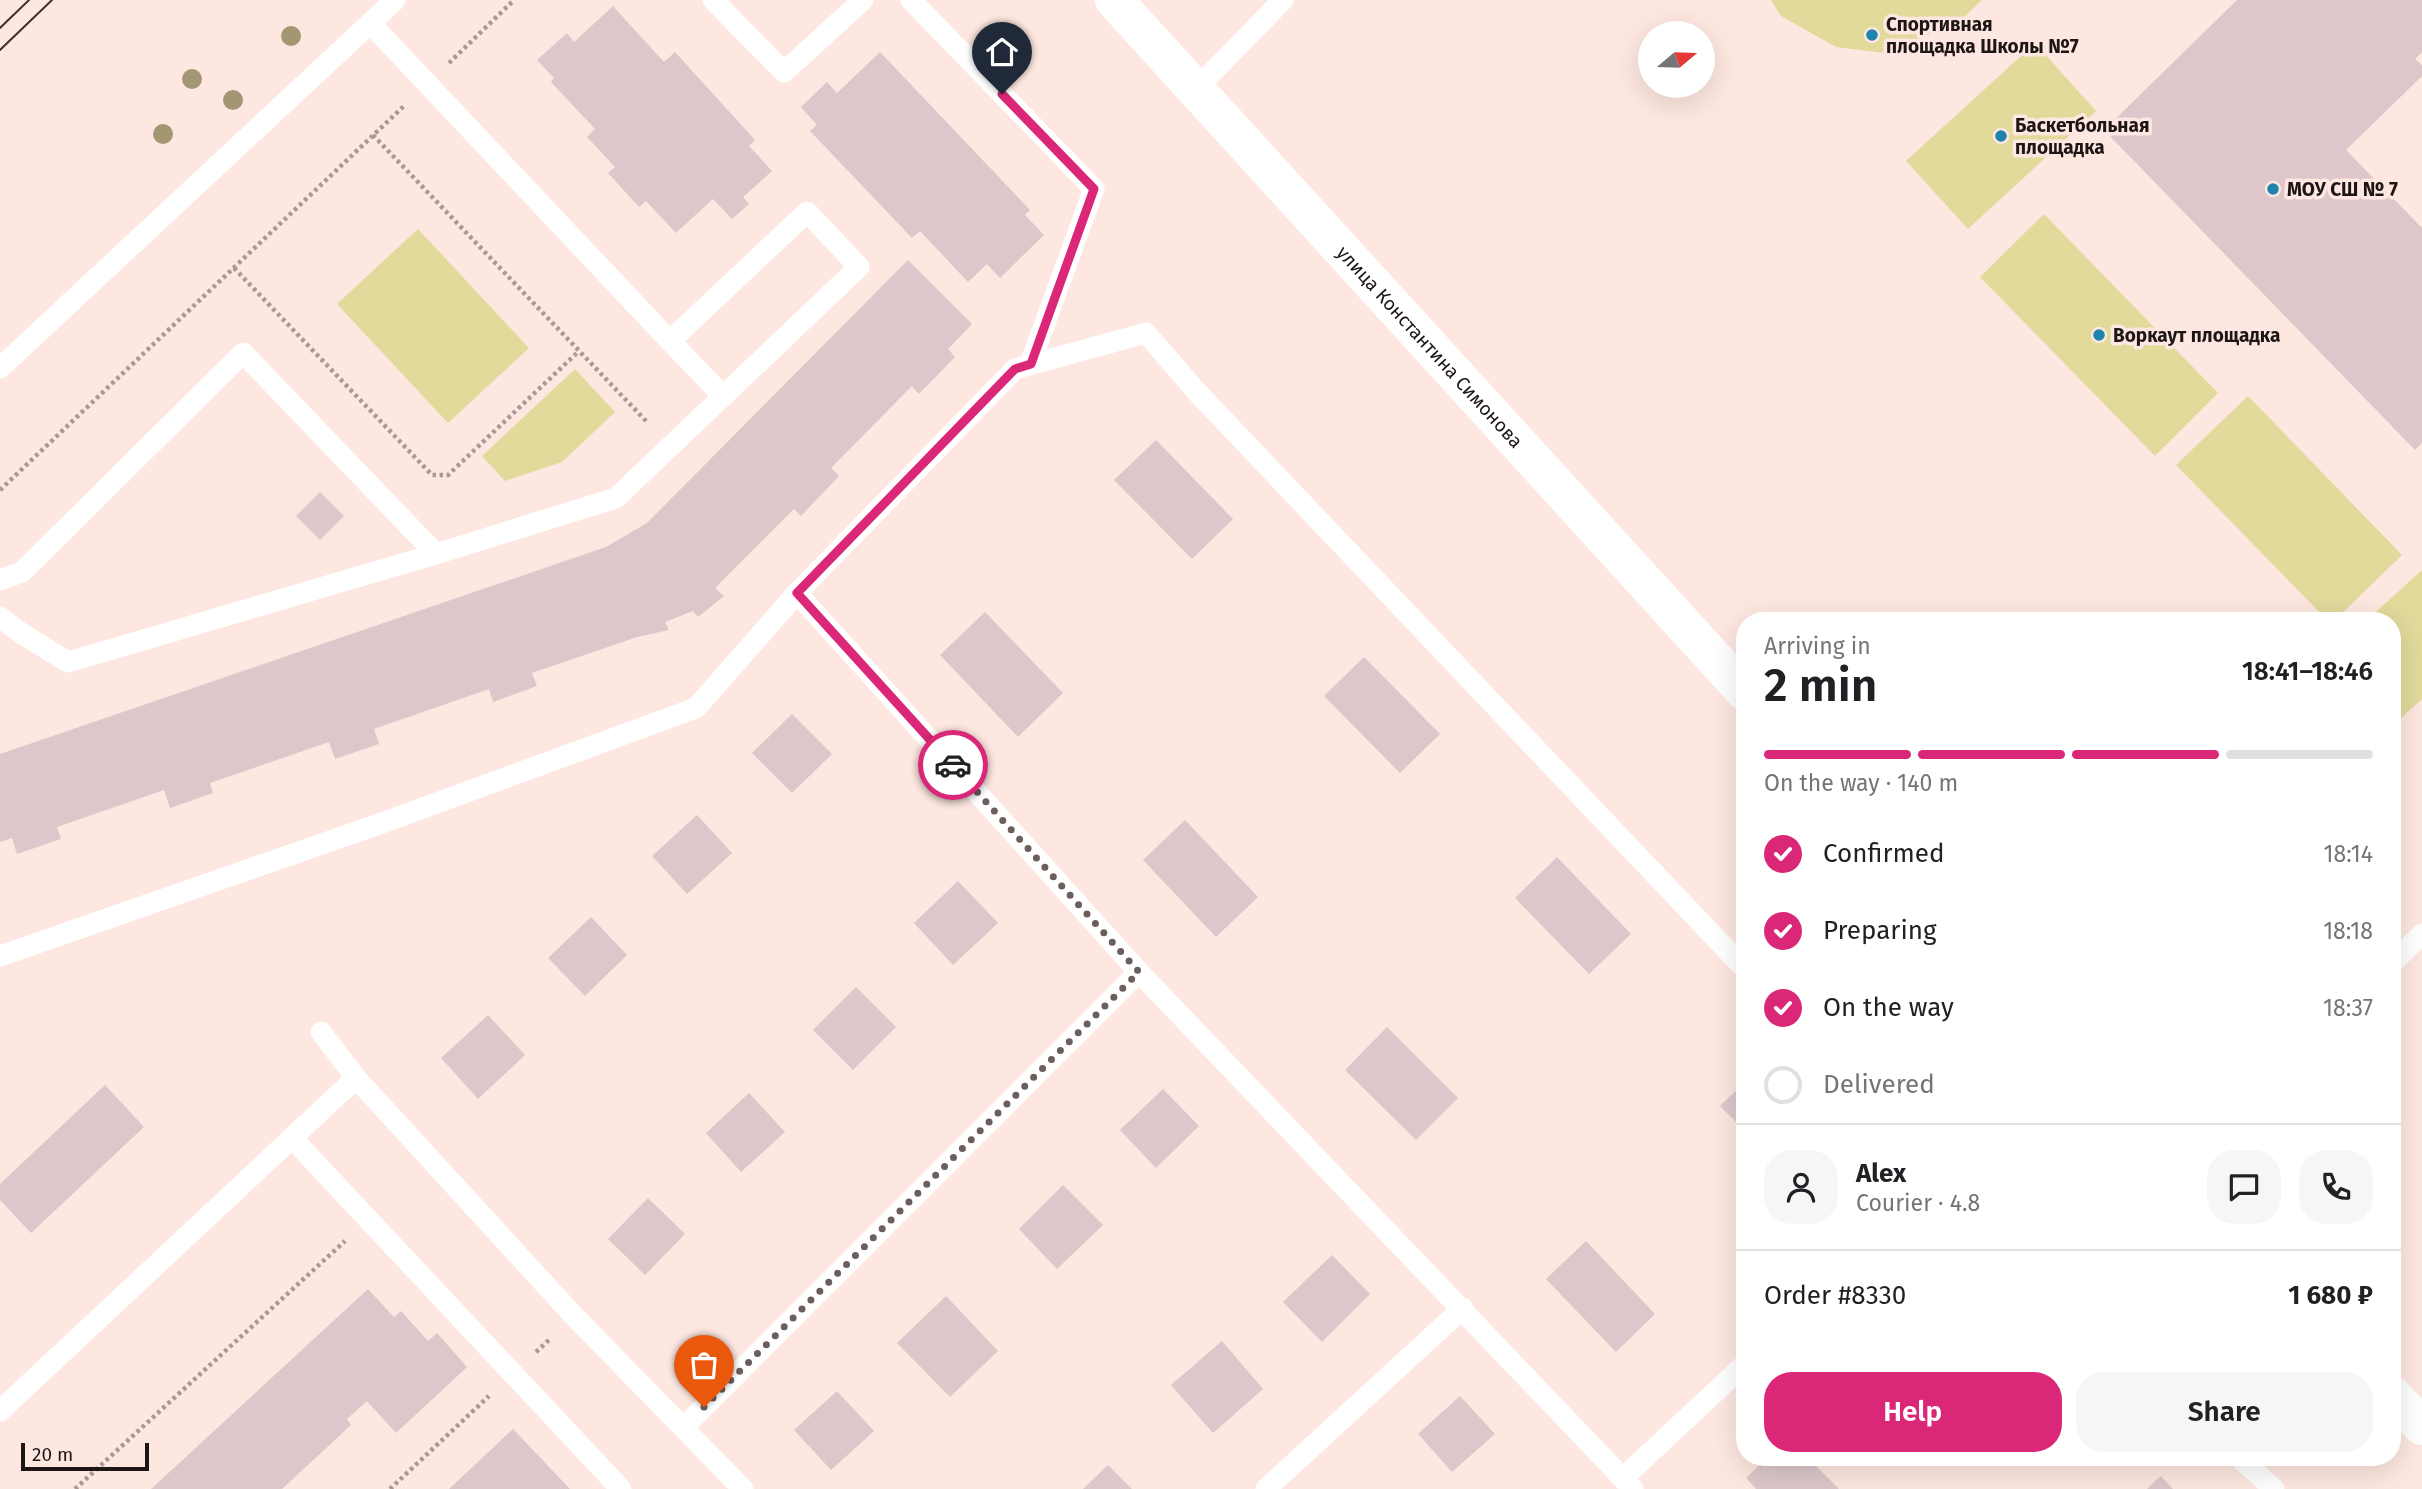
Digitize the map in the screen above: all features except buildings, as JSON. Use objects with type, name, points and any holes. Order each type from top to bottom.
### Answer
[{"type":"street","name":"улица Константина Симонова","points":[[1114,0],[1736,682]]},
{"type":"street","points":[[2401,1404],[2422,1426]]},
{"type":"lane","points":[[0,368],[395,0]]},
{"type":"lane","points":[[713,0],[784,72],[863,0]]},
{"type":"lane","points":[[911,0],[1094,189],[1031,364]]},
{"type":"lane","points":[[1196,89],[1283,0]]},
{"type":"lane","points":[[370,23],[723,396]]},
{"type":"lane","points":[[0,617],[68,662],[616,498],[859,267],[807,212],[670,341]]},
{"type":"lane","points":[[0,956],[382,823],[696,708],[797,593],[1015,369],[1146,333],[1196,391],[1736,960]]},
{"type":"lane","points":[[0,580],[22,572],[243,353],[436,554]]},
{"type":"lane","points":[[797,593],[1139,972],[1463,1308],[1628,1484],[1736,1373]]},
{"type":"lane","points":[[2401,954],[2422,934]]},
{"type":"lane","points":[[684,1427],[1139,972]]},
{"type":"lane","points":[[321,1032],[356,1078],[574,1316],[743,1489]]},
{"type":"lane","points":[[0,1411],[356,1078]]},
{"type":"lane","points":[[292,1138],[621,1489]]},
{"type":"lane","points":[[1266,1489],[1463,1308]]},
{"type":"lane","points":[[2249,1466],[2274,1489]]},
{"type":"path","points":[[0,490],[514,0]]},
{"type":"path","points":[[373,135],[670,446]]},
{"type":"path","points":[[234,268],[432,475],[447,475],[579,351]]},
{"type":"path","points":[[75,1489],[368,1219]]},
{"type":"path","points":[[390,1489],[574,1316]]},
{"type":"shaded area","name":"Спортивная площадка Школы №7","points":[[1771,0],[1982,0],[1959,22],[1885,53],[1836,47],[1781,16]]},
{"type":"shaded area","name":"Баскетбольная площадка","points":[[2035,43],[2096,111],[1968,229],[1906,161]]},
{"type":"shaded area","name":"Воркаут площадка","points":[[2044,214],[2218,393],[2155,456],[1980,277]]},
{"type":"shaded area","points":[[418,229],[529,348],[448,423],[337,304]]},
{"type":"shaded area","points":[[575,369],[615,412],[562,462],[505,481],[482,456]]},
{"type":"shaded area","name":"Воркаут площадка","points":[[2248,396],[2402,555],[2343,612],[2319,612],[2176,465]]},
{"type":"shaded area","points":[[2422,570],[2422,699],[2401,718],[2401,612],[2376,612]]},
{"type":"tram line","points":[[0,28],[29,0]]},
{"type":"tram line","points":[[0,50],[52,0]]},
{"type":"way so far","points":[[704,1407],[1139,972],[953,765]]},
{"type":"place","name":"Спортивная площадка Школы №7","points":[[1872,35]]},
{"type":"place","name":"Баскетбольная площадка","points":[[2001,136]]},
{"type":"place","name":"МОУ СШ № 7","points":[[2273,189]]},
{"type":"place","name":"Воркаут площадка","points":[[2099,335]]},
{"type":"route","points":[[953,765],[797,593],[1015,369],[1031,364],[1094,189],[1002,94]]}]
